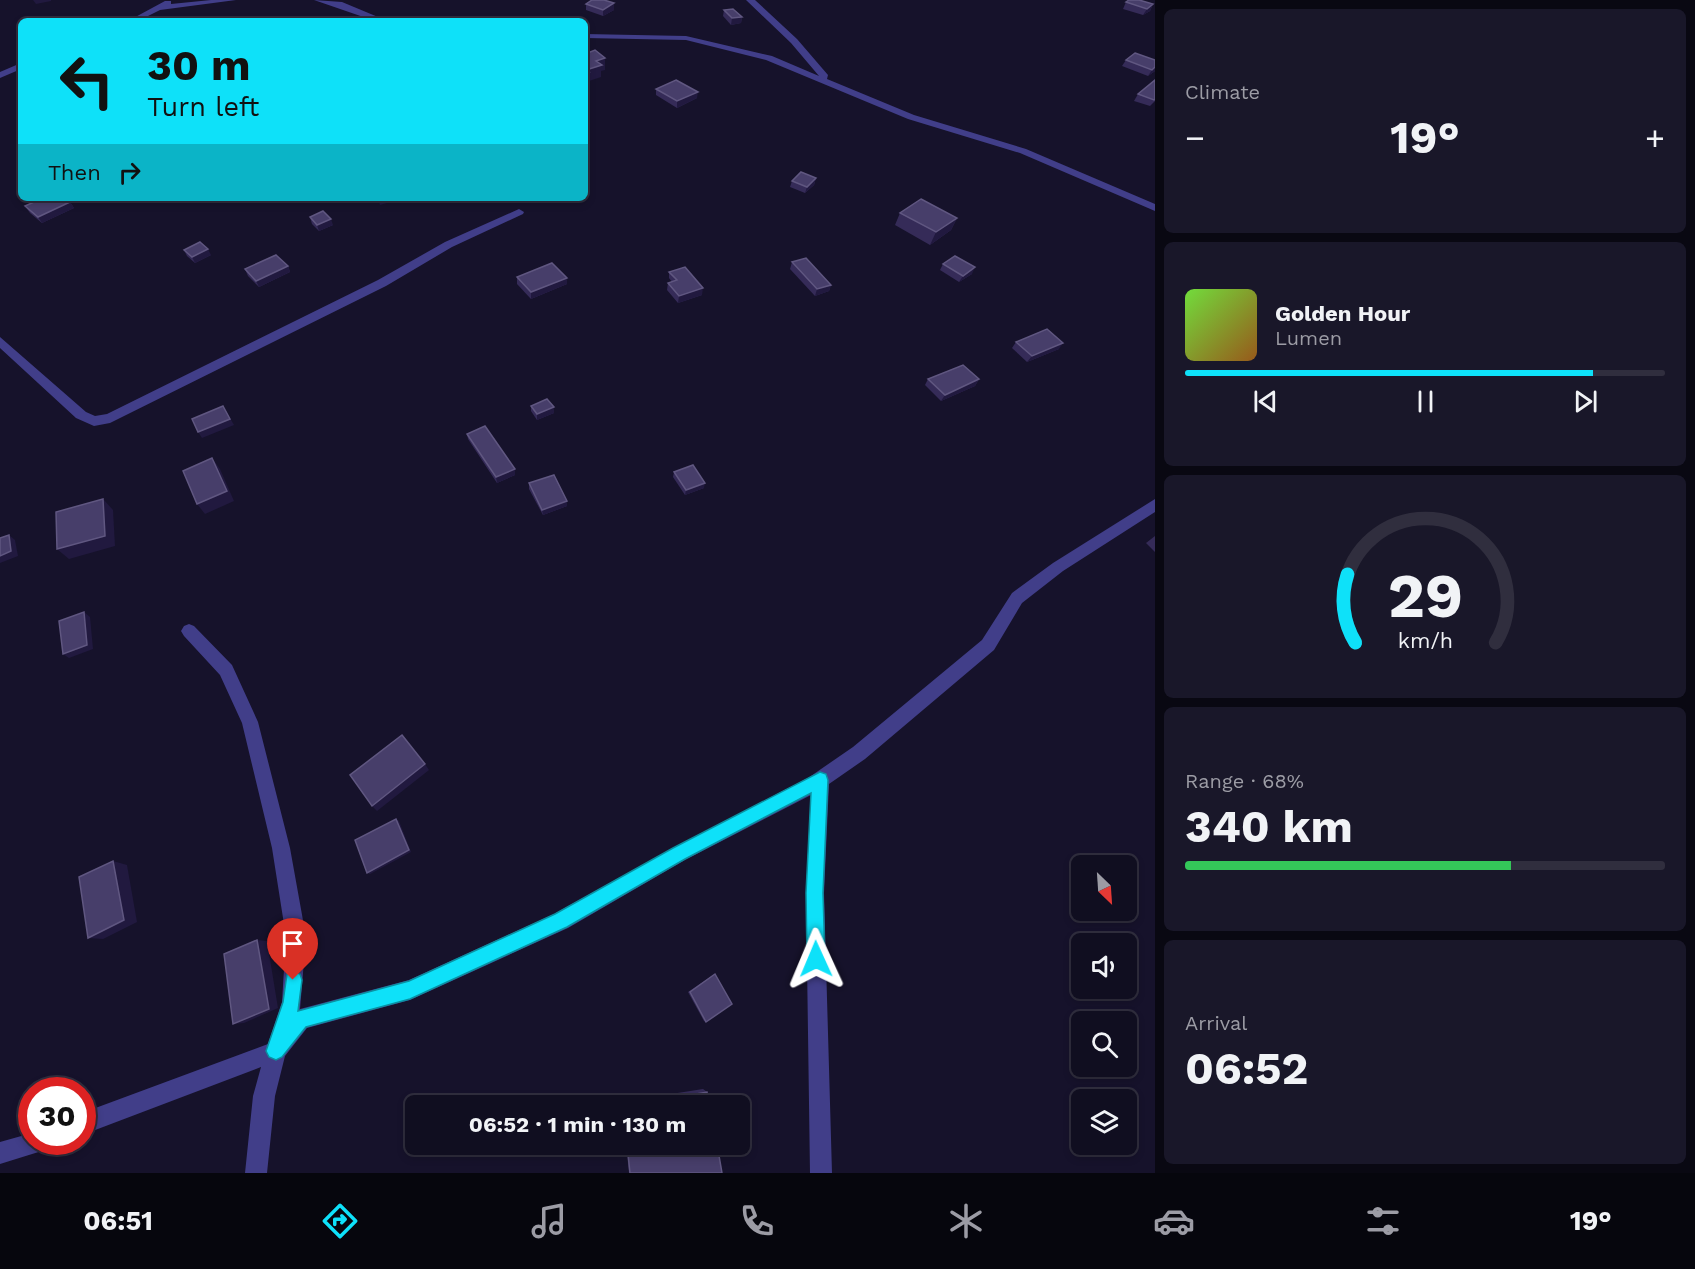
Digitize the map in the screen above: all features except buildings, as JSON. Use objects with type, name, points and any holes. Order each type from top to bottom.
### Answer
[{"type":"street","points":[[138,18],[174,0]]},
{"type":"street","points":[[159,8],[232,0]]},
{"type":"street","points":[[318,0],[339,4],[374,18]]},
{"type":"street","points":[[750,0],[788,34],[828,81]]},
{"type":"street","points":[[588,36],[686,38],[769,58],[911,117],[1023,151],[1155,208]]},
{"type":"street","points":[[0,75],[18,67]]},
{"type":"street","points":[[0,341],[81,415],[94,421],[110,418],[382,283],[458,237],[519,212]]},
{"type":"street","points":[[96,1119],[276,1051],[301,1019],[410,990],[561,921],[679,854],[820,780],[859,753],[988,645],[1017,598],[1058,567],[1155,505]]},
{"type":"street","points":[[189,631],[226,670],[250,722],[281,848],[296,937],[292,1002],[264,1096],[256,1173]]},
{"type":"street","points":[[820,780],[815,893],[821,1173]]},
{"type":"street","points":[[0,1154],[18,1148]]},
{"type":"route","points":[[293,980],[292,1002],[276,1051],[301,1019],[410,990],[561,921],[679,854],[820,780],[815,893],[816,959]]}]
